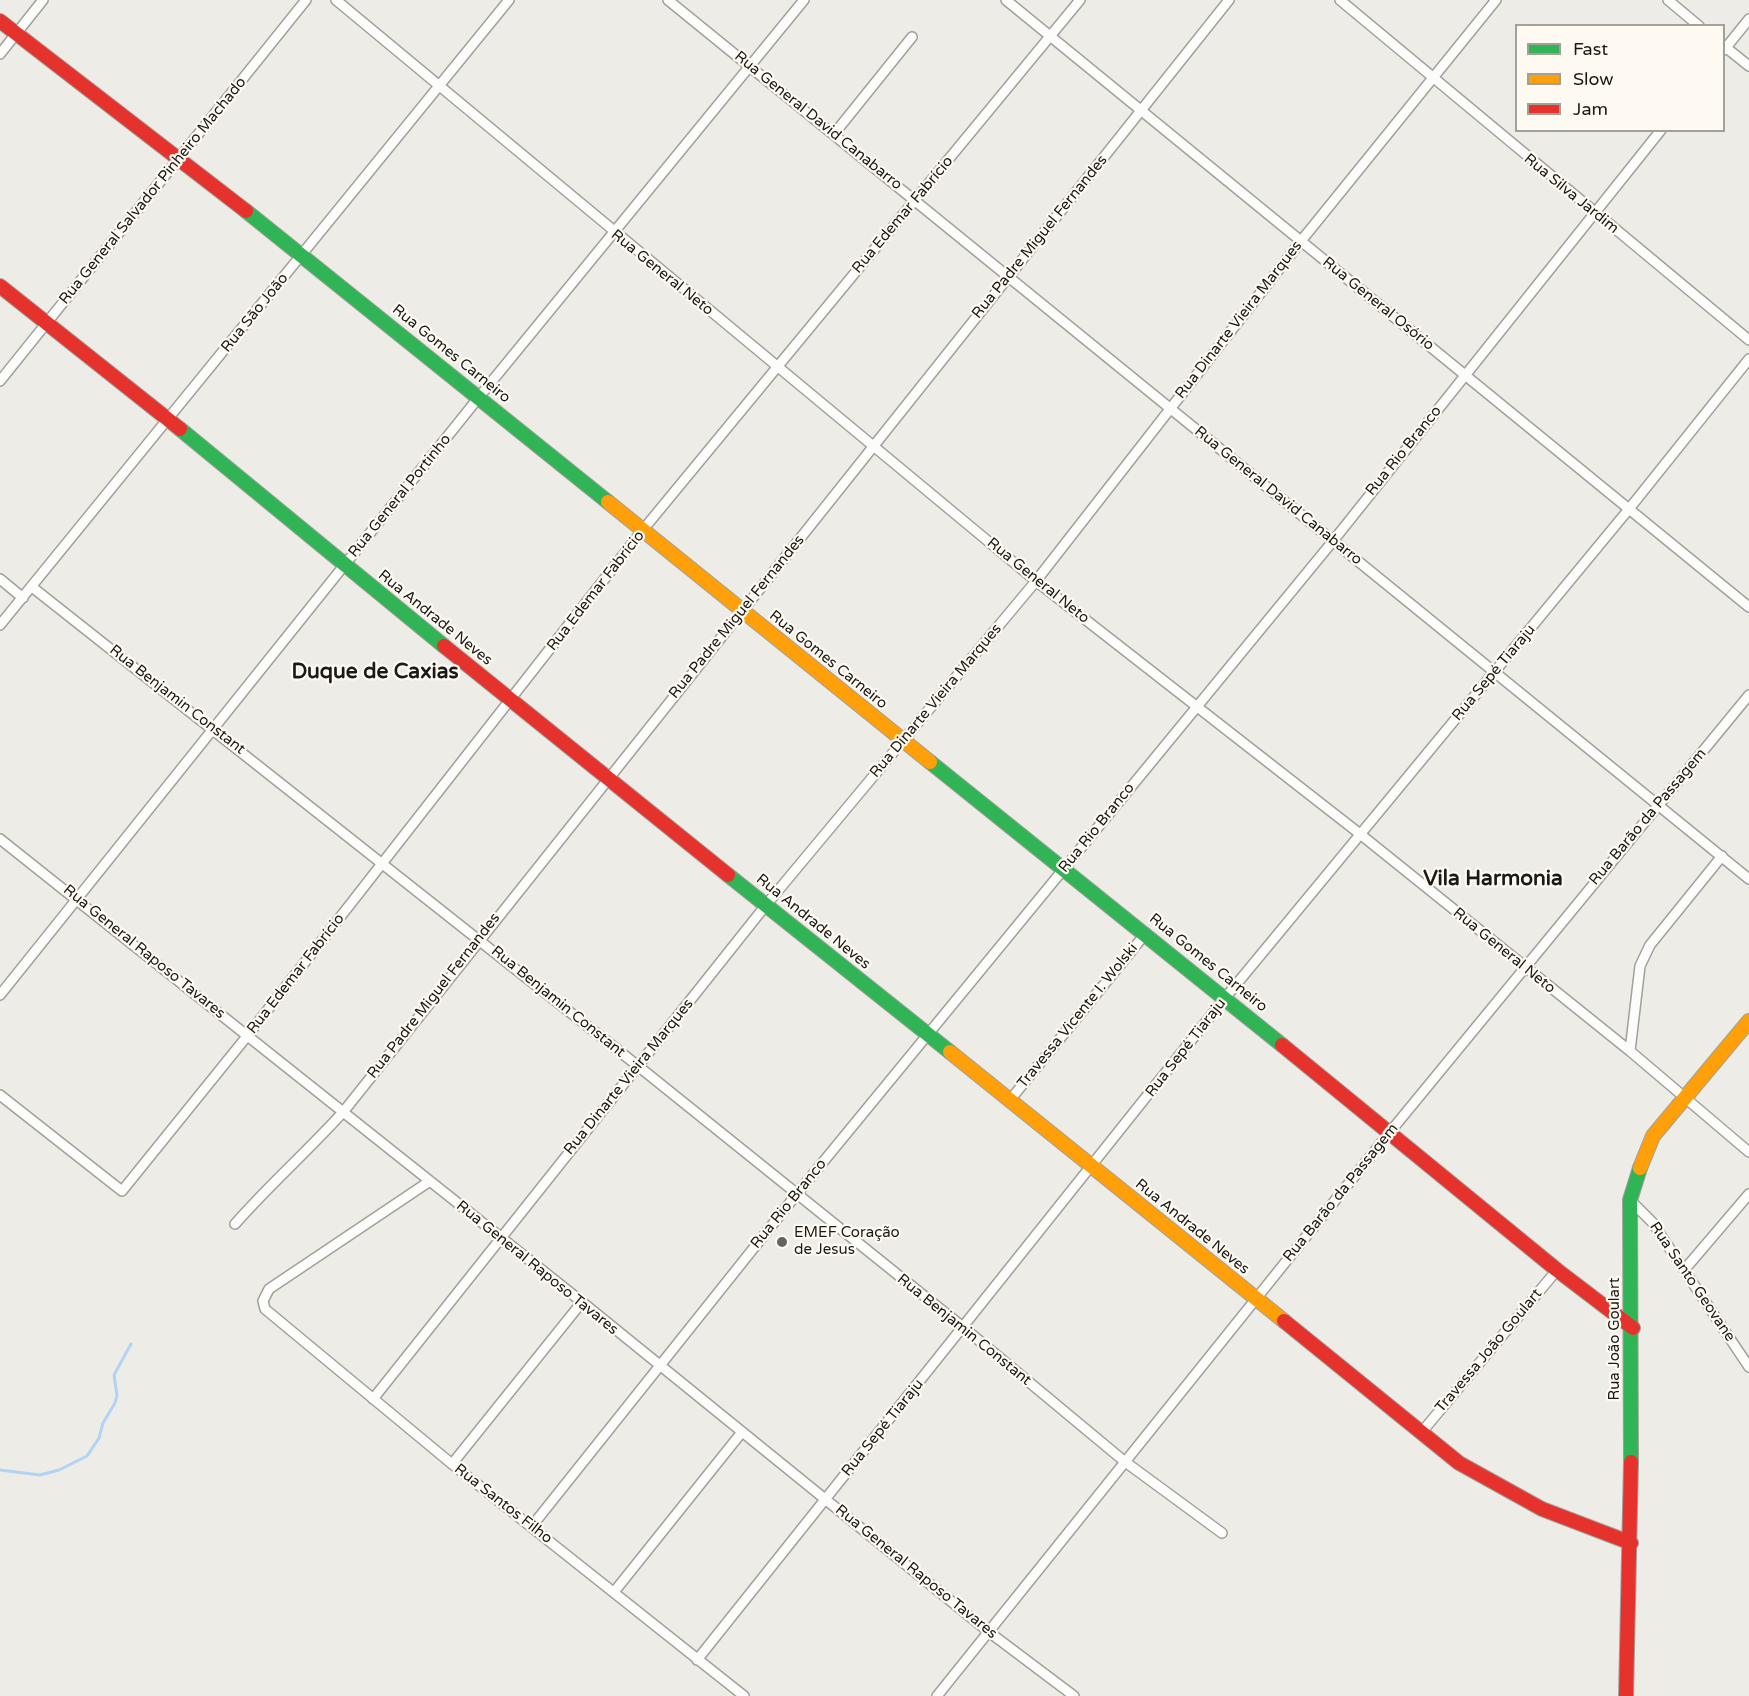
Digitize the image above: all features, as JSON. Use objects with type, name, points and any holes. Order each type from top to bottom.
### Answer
[{"type":"street","points":[[0,54],[43,0]]},
{"type":"street","name":"Rua General Salvador Pinheiro Machado","points":[[0,381],[306,0]]},
{"type":"street","name":"Rua General Neto","points":[[336,0],[613,233],[875,446],[1036,581],[1360,834],[1630,1051],[1749,1152]]},
{"type":"street","name":"Rua São João","points":[[0,625],[509,0]]},
{"type":"street","name":"Rua General David Canabarro","points":[[668,0],[1749,879]]},
{"type":"street","name":"Rua General Portinho","points":[[0,995],[479,397],[804,0]]},
{"type":"street","name":"Rua General Osório","points":[[1006,0],[1749,607]]},
{"type":"street","name":"Rua Edemar Fabrício","points":[[0,1095],[122,1191],[249,1035],[642,531],[1080,0]]},
{"type":"street","name":"Rua Padre Miguel Fernandes","points":[[235,1224],[267,1187],[315,1144],[344,1111],[606,778],[875,446],[1229,0]]},
{"type":"street","name":"Rua Silva Jardim","points":[[1340,0],[1432,79],[1749,340]]},
{"type":"street","name":"Rua Dinarte Vieira Marques","points":[[373,1399],[766,905],[1036,581],[1301,241],[1496,0]]},
{"type":"street","points":[[1668,0],[1697,24]]},
{"type":"street","points":[[1725,47],[1749,19]]},
{"type":"street","name":"Rua Gomes Carneiro","points":[[0,21],[180,158],[479,397],[742,612],[1146,933],[1557,1270],[1633,1328]]},
{"type":"street","points":[[834,134],[912,38]]},
{"type":"street","points":[[1725,49],[1749,66]]},
{"type":"street","name":"Rua Rio Branco","points":[[532,1526],[796,1195],[1333,541],[1659,132]]},
{"type":"street","name":"Rua Andrade Neves","points":[[0,286],[169,420],[606,778],[1010,1100],[1459,1463],[1497,1487],[1553,1515],[1631,1543]]},
{"type":"street","name":"Rua Sepé Tiaraju","points":[[697,1660],[1225,998],[1629,509],[1749,359]]},
{"type":"street","points":[[0,579],[23,598]]},
{"type":"street","name":"Rua Benjamin Constant","points":[[32,587],[638,1066],[964,1328],[1124,1461],[1222,1533]]},
{"type":"street","name":"Rua Barão da Passagem","points":[[937,1696],[1390,1132],[1749,695]]},
{"type":"street","name":"Rua General Raposo Tavares","points":[[0,839],[344,1111],[499,1239],[582,1302],[659,1367],[989,1632],[1074,1696]]},
{"type":"street","points":[[1630,1051],[1640,966],[1650,945],[1722,856]]},
{"type":"street","name":"Travessa Vicente I. Wolski","points":[[1010,1100],[1146,933]]},
{"type":"street","name":"Rua João Goulart","points":[[1626,1696],[1631,1543],[1633,1328],[1630,1200],[1635,1181],[1653,1137],[1749,1021]]},
{"type":"street","name":"Rua Santos Filho","points":[[430,1181],[269,1289],[263,1301],[265,1309],[452,1464],[744,1696]]},
{"type":"street","points":[[1685,1269],[1749,1194]]},
{"type":"street","name":"Rua Santo Geovane","points":[[1630,1200],[1652,1222],[1748,1362]]},
{"type":"street","name":"Travessa João Goulart","points":[[1421,1433],[1557,1270]]},
{"type":"street","points":[[452,1464],[582,1302]]},
{"type":"street","points":[[614,1592],[742,1432]]},
{"type":"waterway","points":[[0,1470],[40,1475],[59,1470],[87,1456],[99,1438],[103,1423],[115,1403],[117,1395],[114,1375],[131,1344]]},
{"type":"traffic: fast","points":[[246,211],[608,502]]},
{"type":"traffic: fast","points":[[180,429],[444,646]]},
{"type":"traffic: fast","points":[[930,762],[1282,1045]]},
{"type":"traffic: fast","points":[[728,875],[950,1052]]},
{"type":"traffic: fast","points":[[1631,1462],[1630,1200],[1640,1168]]},
{"type":"traffic: slow","points":[[608,502],[930,762]]},
{"type":"traffic: slow","points":[[1640,1168],[1653,1136],[1749,1021]]},
{"type":"traffic: slow","points":[[950,1052],[1284,1321]]},
{"type":"traffic: jam","points":[[0,21],[246,211]]},
{"type":"traffic: jam","points":[[0,286],[180,429]]},
{"type":"traffic: jam","points":[[444,646],[728,875]]},
{"type":"traffic: jam","points":[[1282,1045],[1557,1270],[1633,1328]]},
{"type":"traffic: jam","points":[[1284,1321],[1459,1463],[1542,1509],[1631,1543]]},
{"type":"traffic: jam","points":[[1626,1696],[1631,1462]]},
{"type":"place","name":"EMEF Coração de Jesus","points":[[782,1242]]},
{"type":"district","name":"Duque de Caxias","points":[[375,672]]},
{"type":"district","name":"Vila Harmonia","points":[[1493,879]]}]
